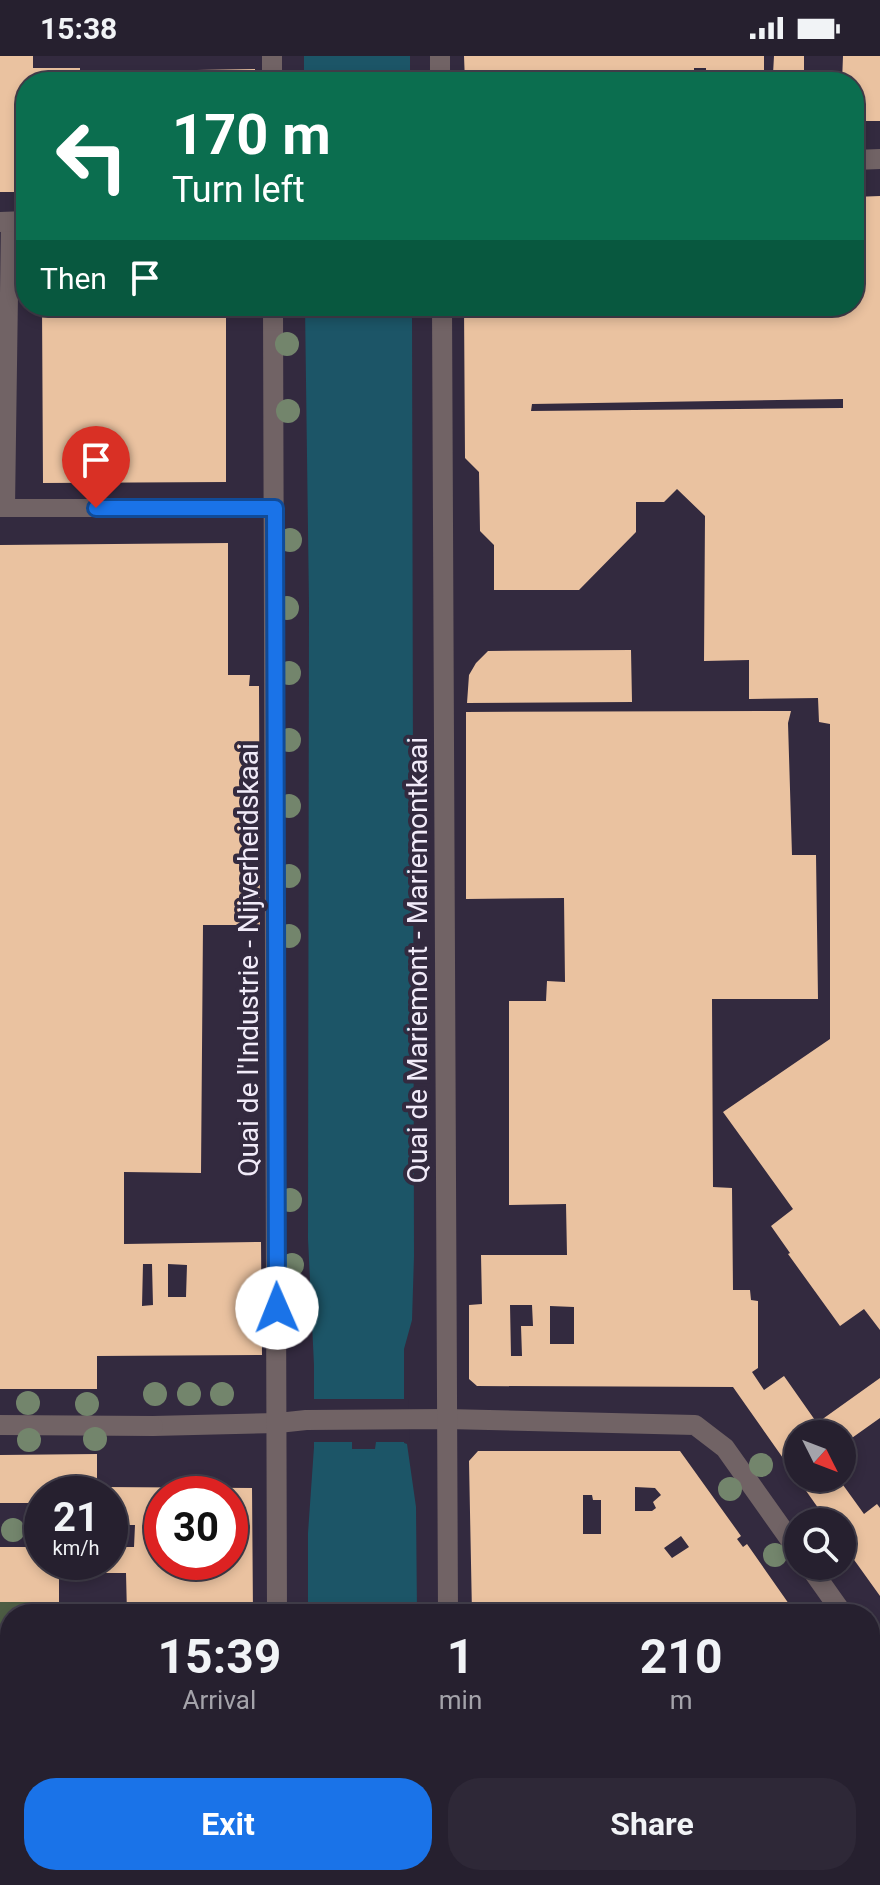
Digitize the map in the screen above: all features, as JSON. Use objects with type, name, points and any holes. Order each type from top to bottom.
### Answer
[{"type":"street","name":"Quai de l'Industrie - Nijverheidskaai","points":[[273,316],[277,1604]]},
{"type":"street","name":"Quai de Mariemont - Mariemontkaai","points":[[442,316],[448,1604]]},
{"type":"street","points":[[0,1425],[153,1426],[447,1419],[695,1425],[725,1448],[784,1531]]},
{"type":"street","points":[[819,1580],[836,1604]]},
{"type":"lane","points":[[12,222],[3,508],[275,508]]},
{"type":"green space","points":[[0,1602],[59,1602],[59,1604]]},
{"type":"water","points":[[304,56],[410,56],[410,72],[304,72]]},
{"type":"water","points":[[305,316],[412,316],[414,1256],[412,1320],[404,1349],[404,1443],[407,1444],[416,1507],[417,1604],[308,1604],[308,1533],[314,1447],[308,1239],[309,605]]},
{"type":"pier","points":[[310,1399],[408,1399],[410,1442],[376,1442],[375,1449],[352,1449],[352,1442],[310,1442]]},
{"type":"building","points":[[0,56],[33,56],[33,68],[80,68],[80,72],[16,72],[16,192],[0,192]]},
{"type":"building","points":[[464,56],[764,56],[764,72],[706,72],[706,68],[694,68],[694,72],[465,72]]},
{"type":"building","points":[[774,56],[804,56],[804,72],[773,72]]},
{"type":"building","points":[[843,56],[880,56],[880,121],[864,121],[864,72],[842,72]]},
{"type":"building","points":[[255,69],[255,72],[80,72]]},
{"type":"building","points":[[880,196],[880,1330],[864,1309],[840,1326],[788,1254],[771,1226],[793,1209],[723,1112],[830,1039],[830,724],[819,722],[818,698],[749,699],[749,660],[704,661],[705,516],[677,489],[664,502],[636,502],[636,532],[579,590],[494,590],[494,545],[480,531],[479,472],[465,458],[464,316],[864,316],[864,197]],"holes":[[[843,399],[843,408],[531,411],[532,404]]]},
{"type":"building","points":[[42,316],[226,316],[226,482],[43,483]]},
{"type":"building","points":[[228,543],[228,675],[250,675],[249,686],[259,686],[260,925],[203,925],[201,1173],[124,1172],[124,1244],[261,1242],[262,1355],[97,1356],[97,1389],[0,1389],[0,545]],"holes":[[[143,1264],[152,1264],[153,1305],[142,1306]],[[168,1264],[187,1265],[186,1297],[168,1297]]]},
{"type":"building","points":[[631,650],[632,702],[467,703],[469,675],[488,651]]},
{"type":"building","points":[[791,711],[788,723],[792,855],[816,855],[818,999],[712,999],[713,1187],[732,1188],[733,1290],[750,1290],[751,1300],[758,1301],[758,1368],[752,1372],[764,1390],[784,1376],[815,1420],[784,1420],[784,1459],[733,1387],[477,1386],[469,1379],[469,1305],[482,1304],[481,1255],[567,1255],[566,1204],[509,1205],[509,1001],[546,1001],[547,981],[565,982],[564,898],[466,899],[466,712]],"holes":[[[510,1305],[532,1305],[533,1326],[521,1326],[522,1356],[511,1356]],[[550,1306],[574,1307],[574,1344],[550,1344]]]},
{"type":"building","points":[[880,1378],[880,1418],[856,1435],[856,1420],[821,1420]]},
{"type":"building","points":[[478,1451],[680,1451],[741,1536],[737,1539],[743,1547],[747,1544],[789,1604],[472,1604],[469,1461]],"holes":[[[635,1487],[655,1488],[661,1495],[653,1502],[656,1508],[652,1511],[635,1511]],[[583,1495],[592,1495],[593,1500],[601,1500],[601,1534],[583,1534]],[[681,1536],[689,1547],[672,1558],[664,1548]]]},
{"type":"building","points":[[97,1454],[97,1476],[24,1476],[24,1503],[0,1503],[0,1455]]},
{"type":"building","points":[[128,1487],[144,1487],[144,1580],[248,1580],[248,1488],[252,1488],[253,1604],[127,1604],[128,1547],[134,1547],[135,1525],[128,1525]]},
{"type":"building","points":[[807,1492],[848,1492],[864,1514],[877,1504],[880,1508],[880,1596],[856,1563],[856,1508],[818,1508]]},
{"type":"building","points":[[0,1547],[24,1547],[24,1580],[59,1580],[59,1602],[0,1602]]},
{"type":"route","points":[[96,508],[275,508],[277,1308]]}]
